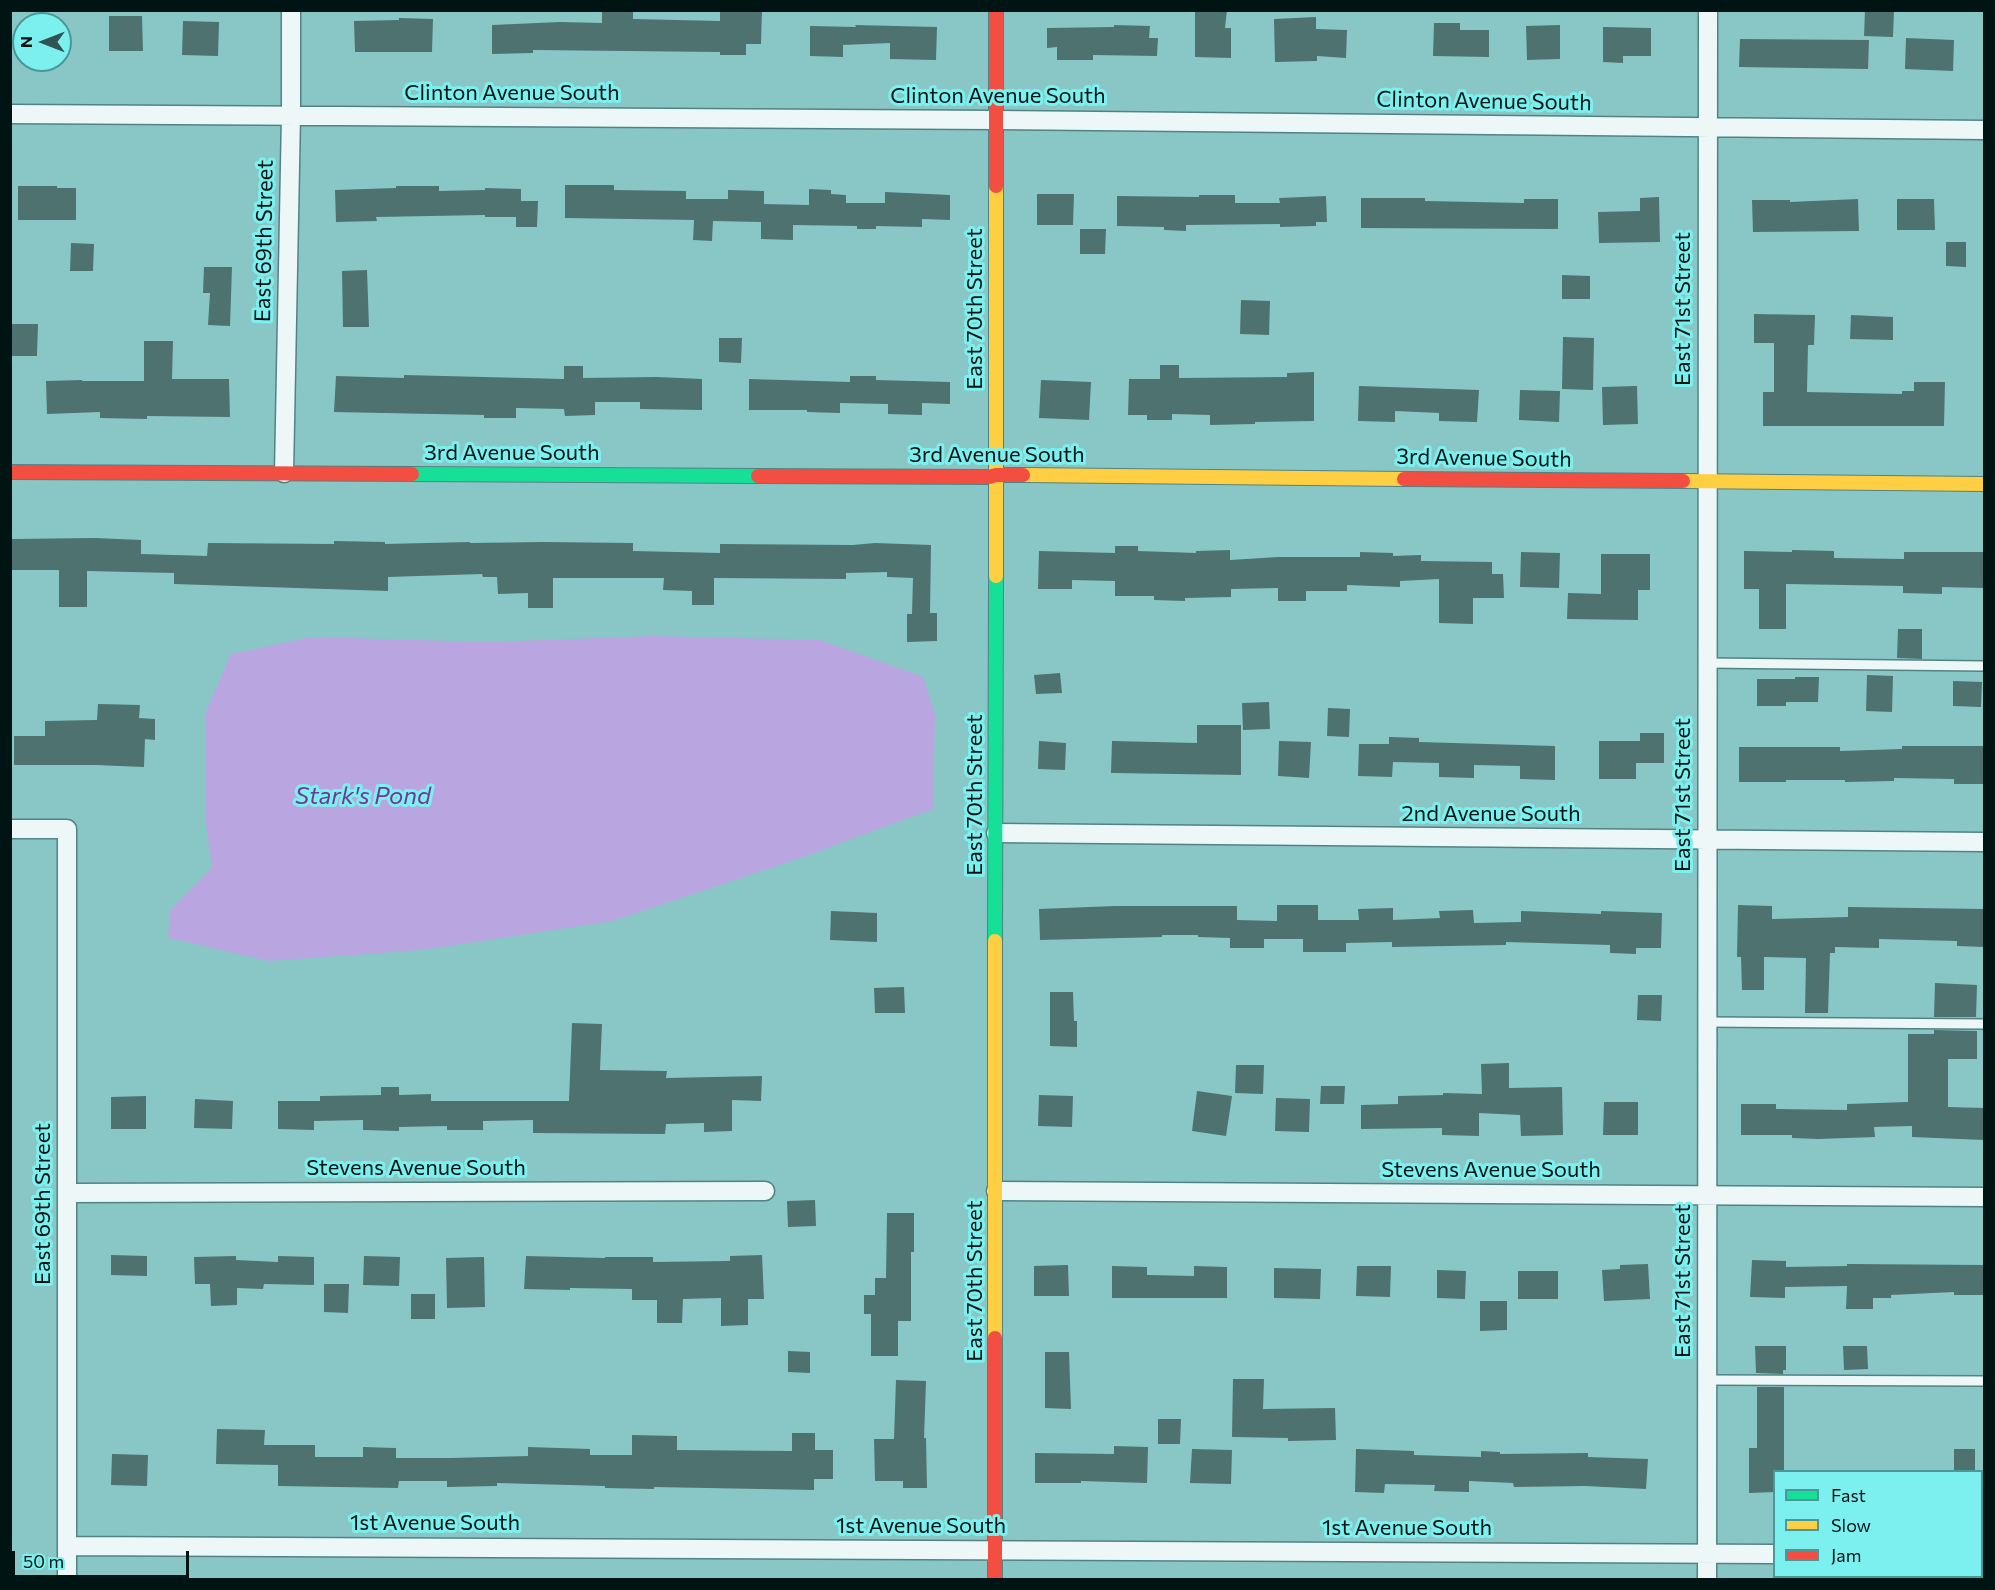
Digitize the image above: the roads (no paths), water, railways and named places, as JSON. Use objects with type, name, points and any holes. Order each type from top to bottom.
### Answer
[{"type":"street","name":"East 69th Street","points":[[284,473],[291,10]]},
{"type":"street","name":"East 70th Street","points":[[995,1580],[996,10]]},
{"type":"street","name":"East 71st Street","points":[[1707,1580],[1708,10]]},
{"type":"street","name":"Clinton Avenue South","points":[[10,114],[996,120],[1984,130]]},
{"type":"street","name":"3rd Avenue South","points":[[10,472],[989,477],[996,475],[1984,484]]},
{"type":"street","name":"East 69th Street","points":[[10,829],[67,829],[67,1580]]},
{"type":"street","name":"2nd Avenue South","points":[[996,834],[1984,842]]},
{"type":"street","name":"Stevens Avenue South","points":[[67,1193],[765,1191]]},
{"type":"street","name":"Stevens Avenue South","points":[[996,1191],[1984,1197]]},
{"type":"street","name":"1st Avenue South","points":[[67,1545],[1773,1554]]},
{"type":"lane","points":[[1707,663],[1984,666]]},
{"type":"lane","points":[[1707,1022],[1984,1024]]},
{"type":"lane","points":[[1707,1380],[1984,1381]]},
{"type":"water","name":"Stark's Pond","points":[[654,636],[820,640],[923,677],[935,714],[933,809],[803,857],[613,921],[421,950],[269,961],[168,938],[170,911],[212,867],[205,816],[205,714],[231,654],[311,637],[488,642]]}]
